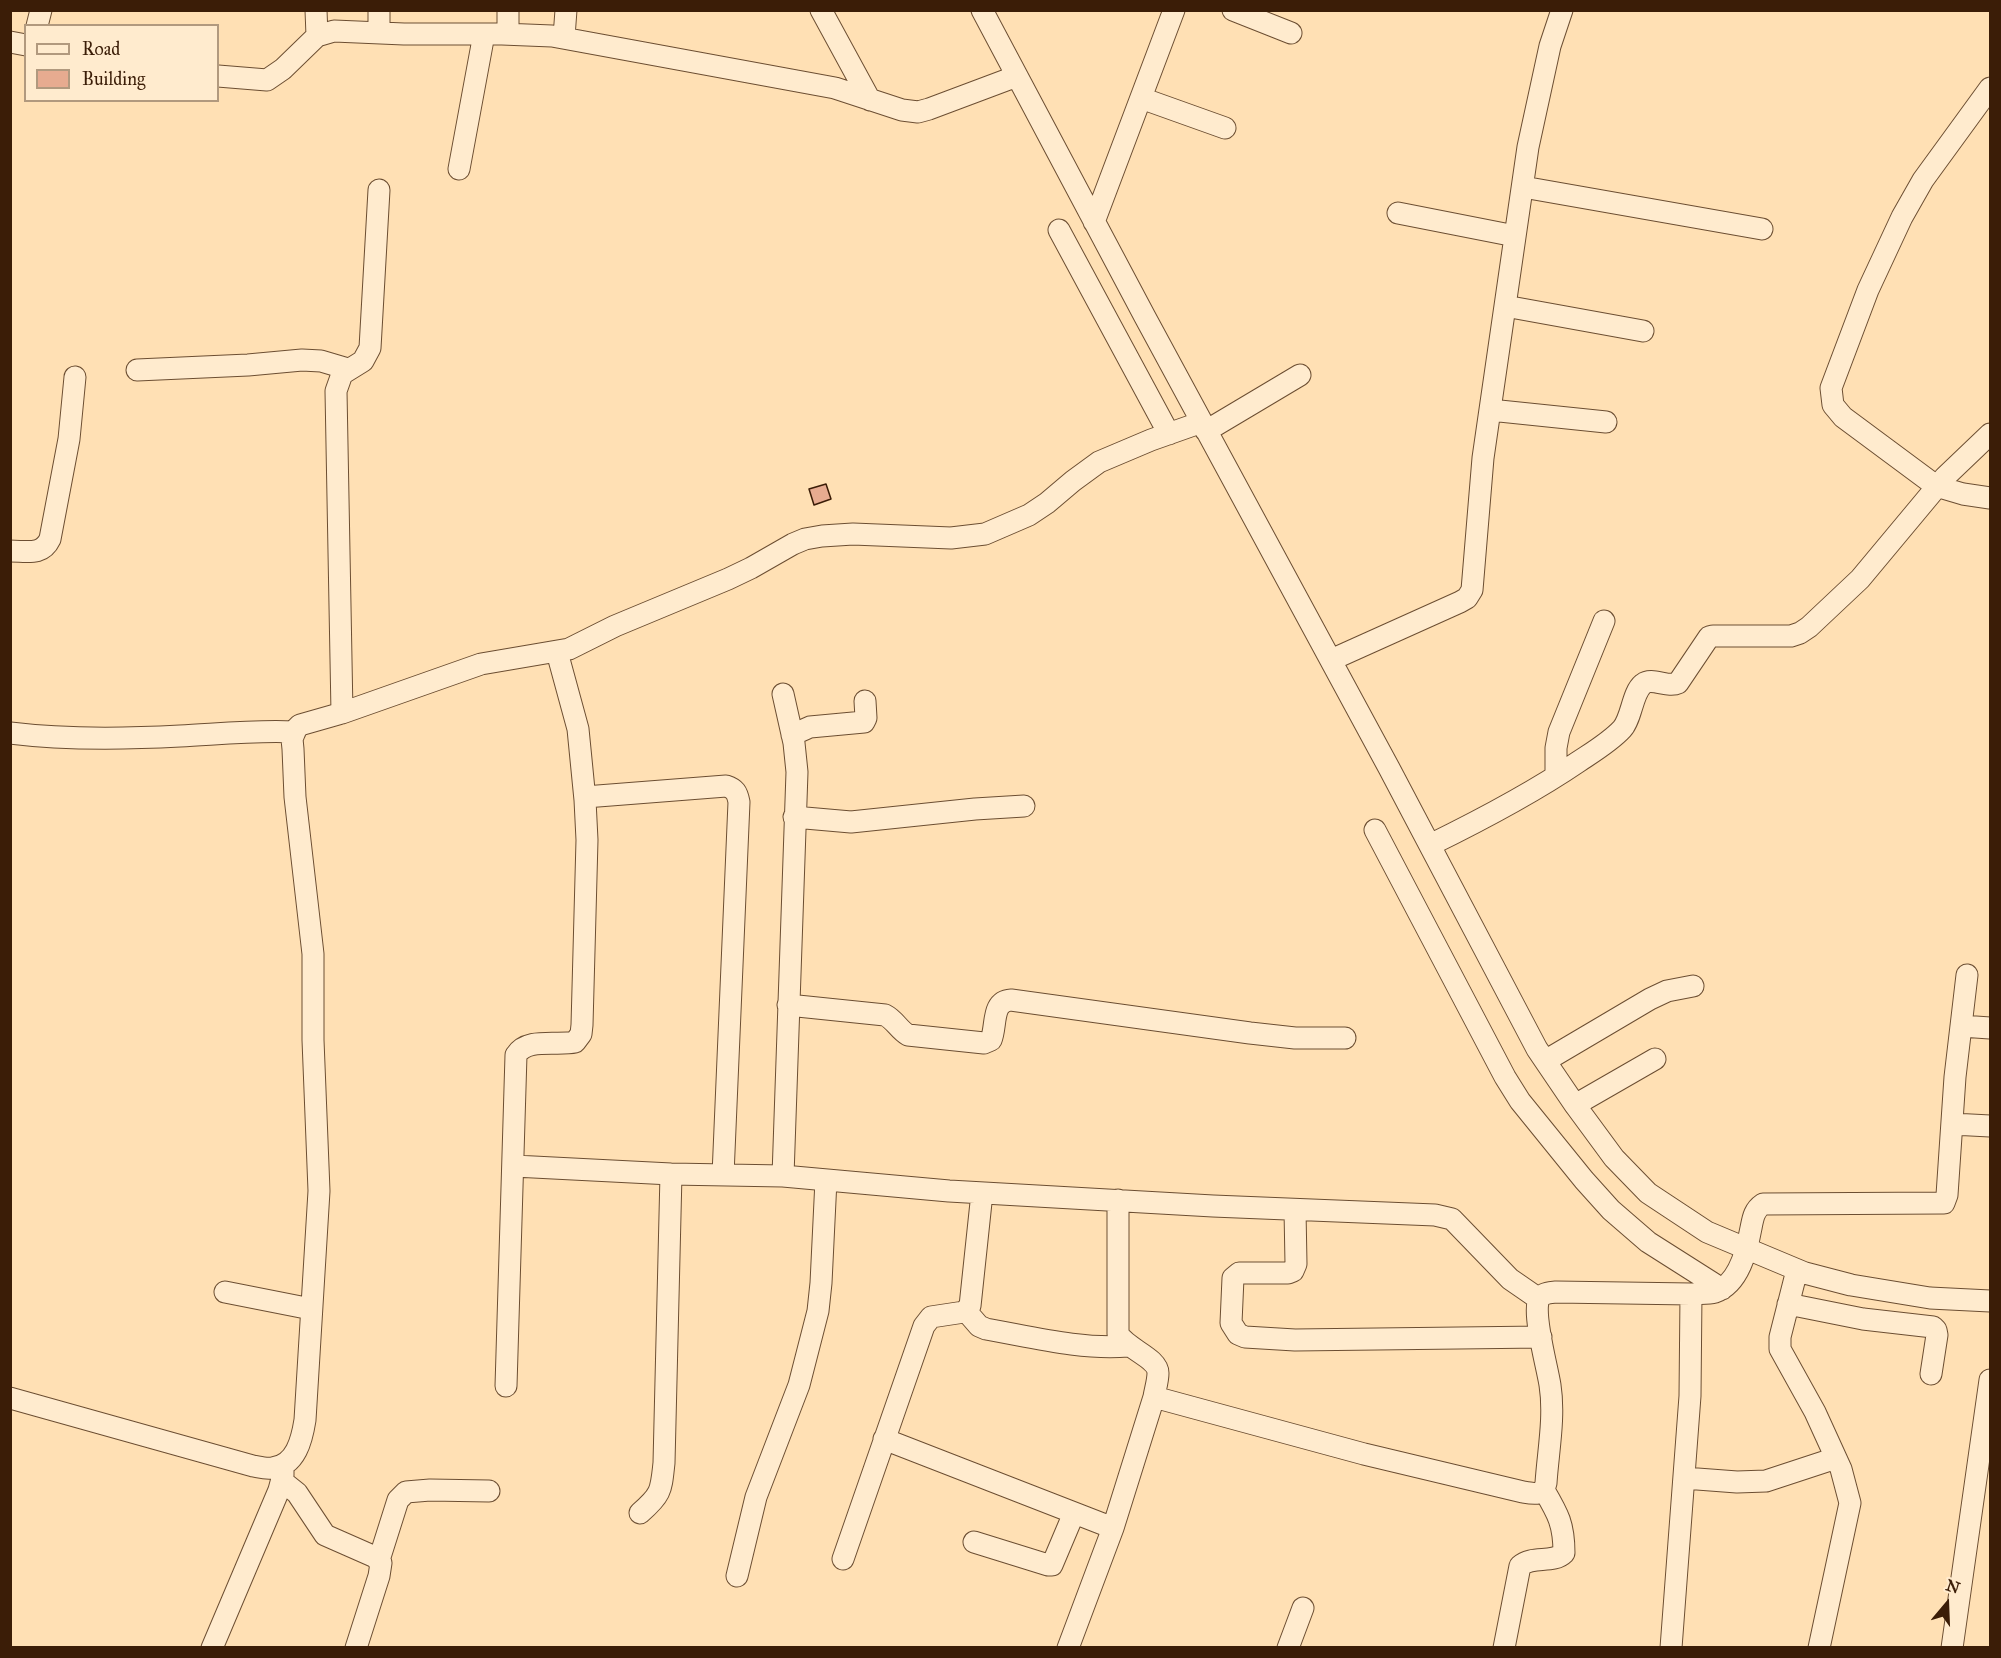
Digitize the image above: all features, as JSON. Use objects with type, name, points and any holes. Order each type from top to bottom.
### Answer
[{"type":"street","points":[[316,10],[317,36]]},
{"type":"street","points":[[379,10],[379,33]]},
{"type":"street","points":[[508,10],[508,34]]},
{"type":"street","points":[[564,37],[566,10]]},
{"type":"street","points":[[821,10],[870,100]]},
{"type":"street","points":[[982,10],[1002,81],[1094,222],[1331,660],[1537,1049],[1614,1158],[1648,1193],[1707,1232],[1736,1268]]},
{"type":"street","points":[[1094,222],[1174,10]]},
{"type":"street","points":[[1233,10],[1291,33]]},
{"type":"street","points":[[1331,660],[1460,602],[1472,590],[1483,458],[1528,147],[1539,91],[1562,10]]},
{"type":"street","points":[[219,75],[267,80],[283,69],[317,36],[334,31],[564,37],[836,88],[902,110],[918,112],[929,110],[1002,81]]},
{"type":"street","points":[[459,169],[483,34]]},
{"type":"street","points":[[1990,88],[1923,180],[1902,217],[1868,290],[1831,388],[1833,405],[1843,417],[1936,486],[1963,494],[1990,498]]},
{"type":"street","points":[[1141,98],[1226,128]]},
{"type":"street","points":[[1523,187],[1762,229]]},
{"type":"street","points":[[342,713],[336,391],[342,374],[363,361],[370,348],[379,189]]},
{"type":"street","points":[[1398,213],[1515,236]]},
{"type":"street","points":[[1059,230],[1169,434]]},
{"type":"street","points":[[1504,306],[1643,331]]},
{"type":"street","points":[[137,370],[302,360],[321,361],[348,369]]},
{"type":"street","points":[[212,1647],[282,1473],[300,1445],[303,1431],[319,1191],[313,1040],[314,982],[308,903],[295,797],[292,739],[300,725],[342,713],[481,664],[557,652],[579,645],[615,626],[728,579],[805,539],[853,534],[951,538],[985,534],[1029,515],[1099,462],[1169,434],[1204,427],[1300,375]]},
{"type":"street","points":[[10,551],[36,552],[42,550],[50,539],[69,439],[75,377]]},
{"type":"street","points":[[1490,410],[1606,422]]},
{"type":"street","points":[[1430,845],[1486,817],[1589,755],[1622,729],[1641,686],[1645,682],[1671,685],[1678,683],[1709,637],[1791,636],[1818,621],[1860,579],[1936,486],[1990,434]]},
{"type":"street","points":[[1556,776],[1556,748],[1559,732],[1604,621]]},
{"type":"street","points":[[506,1386],[516,1055],[519,1049],[526,1045],[567,1044],[575,1042],[581,1034],[587,840],[585,797],[578,729],[557,652]]},
{"type":"street","points":[[783,694],[797,772],[783,1176]]},
{"type":"street","points":[[792,735],[810,727],[864,722],[866,718],[865,701]]},
{"type":"street","points":[[10,733],[38,736],[141,738],[261,730],[295,732]]},
{"type":"street","points":[[585,797],[726,786],[734,788],[738,794],[723,1175]]},
{"type":"street","points":[[795,817],[851,822],[1024,806]]},
{"type":"street","points":[[1375,830],[1505,1077],[1520,1101],[1584,1180],[1627,1225],[1648,1242],[1793,1287],[1863,1319],[1934,1327],[1937,1335],[1931,1374]]},
{"type":"street","points":[[1154,1397],[1364,1454],[1522,1492],[1535,1494],[1544,1490],[1551,1403],[1538,1317],[1539,1299],[1546,1293],[1691,1294],[1713,1292],[1736,1268],[1755,1211],[1763,1204],[1944,1203],[1947,1195],[1966,975]]},
{"type":"street","points":[[1545,1061],[1650,999],[1667,991],[1693,986]]},
{"type":"street","points":[[788,1005],[885,1015],[892,1018],[908,1035],[984,1043],[992,1040],[999,1004],[1003,1000],[1250,1033],[1295,1038],[1345,1038]]},
{"type":"street","points":[[1961,1026],[1990,1028]]},
{"type":"street","points":[[1575,1105],[1655,1059]]},
{"type":"street","points":[[1952,1124],[1990,1126]]},
{"type":"street","points":[[514,1166],[670,1174],[783,1176],[982,1193],[1435,1215],[1452,1219],[1510,1279],[1539,1299]]},
{"type":"street","points":[[640,1513],[660,1492],[664,1462],[670,1174]]},
{"type":"street","points":[[737,1576],[756,1497],[799,1385],[818,1311],[826,1180]]},
{"type":"street","points":[[843,1559],[927,1321],[931,1317],[966,1311],[970,1306],[982,1193]]},
{"type":"street","points":[[1068,1647],[1113,1528],[1154,1397],[1158,1372],[1156,1366],[1128,1346],[1119,1334],[1117,1322],[1118,1200]]},
{"type":"street","points":[[1295,1210],[1295,1270],[1288,1273],[1239,1273],[1233,1278],[1231,1323],[1238,1334],[1245,1337],[1295,1340],[1541,1337]]},
{"type":"street","points":[[1793,1287],[1851,1285],[1930,1298],[1990,1301]]},
{"type":"street","points":[[1793,1287],[1780,1337],[1780,1349],[1815,1412],[1836,1458],[1849,1495],[1850,1512],[1819,1647]]},
{"type":"street","points":[[225,1292],[311,1309]]},
{"type":"street","points":[[1671,1647],[1690,1395],[1691,1294]]},
{"type":"street","points":[[966,1311],[979,1326],[986,1329],[1102,1347],[1128,1346]]},
{"type":"street","points":[[1952,1647],[1987,1443],[1990,1380]]},
{"type":"street","points":[[10,1398],[253,1466],[273,1468],[282,1473],[325,1535],[379,1560]]},
{"type":"street","points":[[884,1439],[1113,1528]]},
{"type":"street","points":[[1684,1478],[1737,1482],[1766,1481],[1836,1458]]},
{"type":"street","points":[[1504,1647],[1520,1566],[1528,1560],[1559,1557],[1564,1553],[1560,1517],[1544,1490]]},
{"type":"street","points":[[356,1647],[381,1567],[379,1560],[398,1500],[406,1492],[489,1491]]},
{"type":"street","points":[[974,1542],[1052,1565],[1074,1513]]},
{"type":"street","points":[[1288,1647],[1304,1608]]},
{"type":"building","points":[[826,484],[831,499],[814,505],[809,489]]}]
